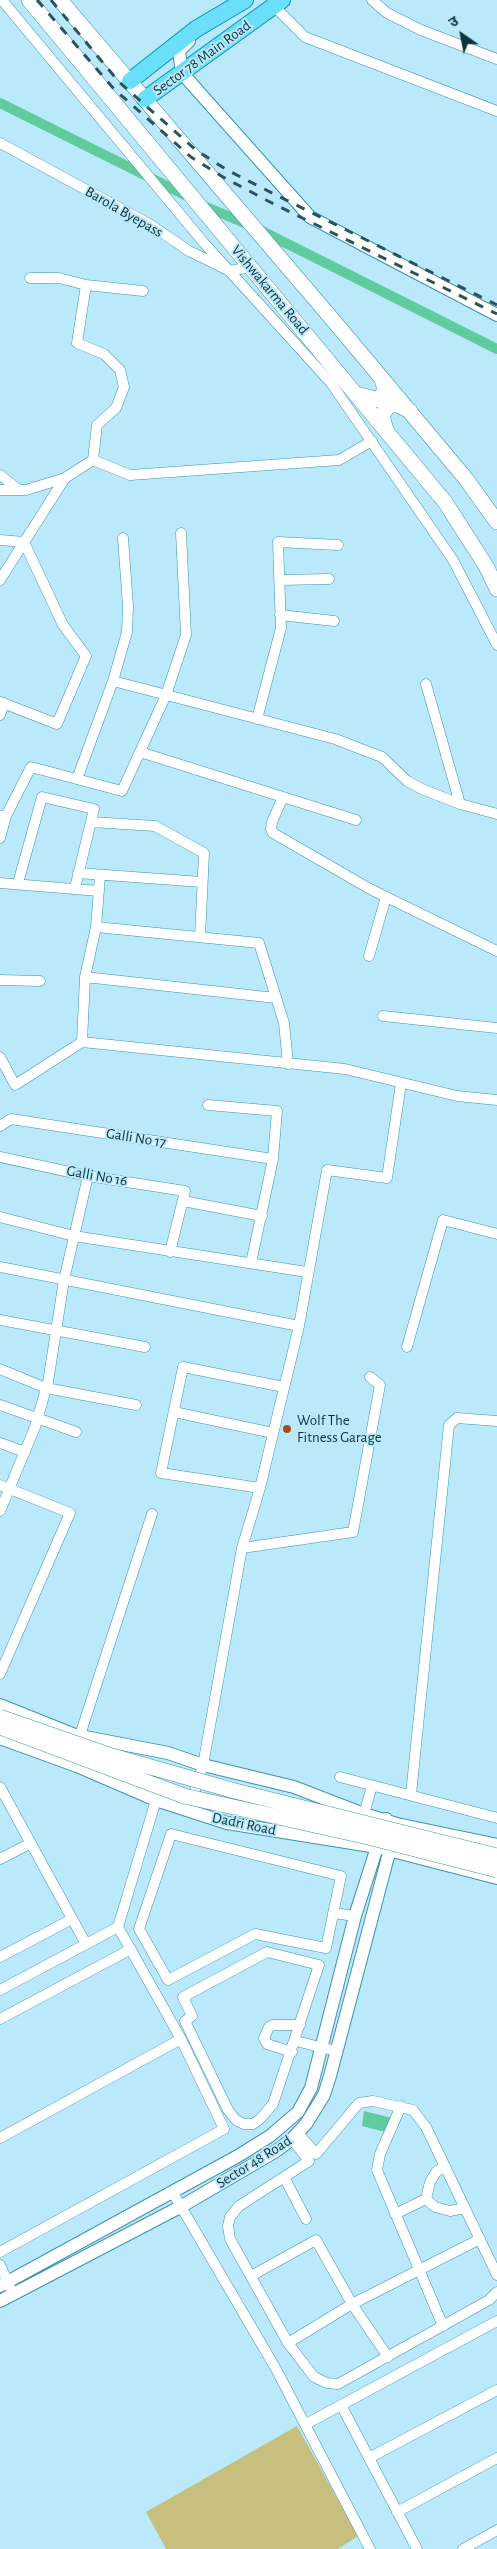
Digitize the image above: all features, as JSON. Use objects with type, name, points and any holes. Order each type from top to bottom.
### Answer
[{"type":"main road","name":"Vishwakarma Road","points":[[29,0],[445,502],[486,566],[497,589]]},
{"type":"main road","name":"Vishwakarma Road","points":[[60,0],[303,284],[466,479],[497,522]]},
{"type":"main road","name":"Sector 78 Main Road","points":[[130,80],[196,29],[245,0]]},
{"type":"main road","name":"Sector 78 Main Road","points":[[145,99],[278,3]]},
{"type":"main road","points":[[356,394],[378,400],[385,390],[382,379]]},
{"type":"main road","points":[[387,431],[382,416],[387,407],[396,404],[410,412]]},
{"type":"main road","points":[[0,1717],[112,1756],[235,1791],[497,1856]]},
{"type":"main road","points":[[0,1727],[184,1796],[497,1870]]},
{"type":"street","points":[[2,0],[204,243],[331,383],[453,560],[497,645]]},
{"type":"street","points":[[372,0],[387,13],[421,30],[497,59]]},
{"type":"street","points":[[278,3],[305,37],[497,111]]},
{"type":"street","points":[[196,29],[179,51],[182,73],[310,217],[497,315]]},
{"type":"street","name":"Barola Byepass","points":[[0,143],[151,225],[189,251],[230,271]]},
{"type":"street","points":[[230,271],[250,267]]},
{"type":"street","points":[[30,278],[59,278],[86,285],[143,291]]},
{"type":"street","points":[[86,285],[78,343],[104,354],[120,370],[124,386],[116,408],[97,425],[93,460]]},
{"type":"street","points":[[93,460],[130,476],[339,460],[372,441]]},
{"type":"street","points":[[0,490],[19,490],[65,478],[93,460]]},
{"type":"street","points":[[0,475],[19,490]]},
{"type":"street","points":[[0,580],[65,478]]},
{"type":"street","points":[[0,838],[3,816],[31,766],[122,791],[166,695],[186,635],[181,533]]},
{"type":"street","points":[[77,779],[113,682],[127,632],[128,606],[123,538]]},
{"type":"street","points":[[0,540],[24,542]]},
{"type":"street","points":[[0,715],[2,703],[57,724],[86,656],[64,625],[24,542]]},
{"type":"street","points":[[257,719],[281,628],[278,542],[338,545]]},
{"type":"street","points":[[279,580],[329,579]]},
{"type":"street","points":[[280,615],[334,621]]},
{"type":"street","points":[[113,682],[335,739],[382,757],[407,780],[422,789],[460,804],[497,814]]},
{"type":"street","points":[[426,684],[460,804]]},
{"type":"street","points":[[140,752],[356,820]]},
{"type":"street","points":[[18,883],[42,797],[94,809],[74,888]]},
{"type":"street","points":[[283,797],[272,822],[271,829],[274,833],[386,897],[497,951]]},
{"type":"street","points":[[91,822],[155,826],[204,853],[200,937]]},
{"type":"street","points":[[78,873],[202,882]]},
{"type":"street","points":[[82,1042],[85,977],[96,927],[100,876]]},
{"type":"street","points":[[0,883],[99,891]]},
{"type":"street","points":[[369,956],[386,897]]},
{"type":"street","points":[[96,927],[259,943],[284,1023],[288,1064]]},
{"type":"street","points":[[85,977],[276,998]]},
{"type":"street","points":[[0,980],[40,981]]},
{"type":"street","points":[[382,1016],[497,1028]]},
{"type":"street","points":[[0,1058],[15,1085],[82,1042],[345,1069],[456,1096],[497,1100]]},
{"type":"street","points":[[188,1810],[203,1766],[242,1548],[260,1488],[299,1326],[307,1272],[327,1170],[387,1178],[401,1083]]},
{"type":"street","points":[[208,1105],[277,1112],[273,1159],[251,1263]]},
{"type":"street","name":"Galli No 17","points":[[0,1126],[11,1119],[273,1159]]},
{"type":"street","name":"Galli No 16","points":[[0,1157],[88,1176],[185,1191],[183,1201]]},
{"type":"street","points":[[0,1511],[5,1487],[25,1452],[46,1388],[64,1280],[88,1176]]},
{"type":"street","points":[[170,1252],[183,1201],[262,1216]]},
{"type":"street","points":[[0,1218],[74,1236],[307,1272]]},
{"type":"street","points":[[407,1347],[443,1220],[497,1234]]},
{"type":"street","points":[[0,1267],[299,1326]]},
{"type":"street","points":[[0,1320],[145,1347]]},
{"type":"street","points":[[260,1488],[161,1473],[183,1367],[284,1387]]},
{"type":"street","points":[[0,1369],[46,1388],[136,1405]]},
{"type":"street","points":[[242,1548],[354,1532],[380,1384],[370,1378]]},
{"type":"street","points":[[0,1405],[37,1420],[76,1432]]},
{"type":"street","points":[[174,1412],[273,1433]]},
{"type":"street","points":[[410,1794],[448,1425],[450,1421],[456,1418],[497,1421]]},
{"type":"street","points":[[0,1443],[25,1452]]},
{"type":"street","points":[[0,1674],[70,1512],[5,1487]]},
{"type":"street","points":[[80,1736],[152,1514]]},
{"type":"street","points":[[0,1704],[80,1736],[168,1753],[203,1766],[294,1787],[364,1814],[392,1822],[497,1845]]},
{"type":"street","name":"Dadri Road","points":[[0,1738],[93,1773],[156,1800],[227,1823],[377,1847],[497,1878]]},
{"type":"street","points":[[340,1777],[497,1818]]},
{"type":"street","points":[[0,1786],[86,1944]]},
{"type":"street","points":[[364,1814],[372,1786]]},
{"type":"street","points":[[0,1990],[118,1927],[156,1800]]},
{"type":"street","name":"Sector 48 Road","points":[[4,2284],[173,2193],[246,2151],[285,2125],[306,2100],[355,1916],[377,1847],[392,1822]]},
{"type":"street","name":"Sector 48 Road","points":[[0,2301],[182,2206],[295,2136],[324,2095],[390,1850],[392,1822]]},
{"type":"street","points":[[171,1834],[341,1876],[333,1913],[326,1948],[255,1934],[168,1980],[139,1930],[171,1834]]},
{"type":"street","points":[[0,1859],[31,1843]]},
{"type":"street","points":[[333,1913],[355,1916]]},
{"type":"street","points":[[0,1957],[72,1919]]},
{"type":"street","points":[[0,2252],[224,2129],[181,2039],[118,1927]]},
{"type":"street","points":[[0,2019],[131,1949]]},
{"type":"street","points":[[267,1952],[320,1965],[300,2025],[273,2104],[267,2113],[253,2124],[244,2124],[236,2120],[228,2110],[185,2021],[192,2016],[183,1997],[267,1952]]},
{"type":"street","points":[[292,2052],[267,2044],[264,2038],[269,2027],[273,2025],[300,2025]]},
{"type":"street","points":[[0,2138],[181,2039]]},
{"type":"street","points":[[296,2041],[336,2051]]},
{"type":"street","points":[[295,2136],[316,2154],[358,2103],[373,2101],[412,2110],[420,2116],[497,2275]]},
{"type":"street","points":[[401,2106],[378,2161],[381,2180],[444,2326]]},
{"type":"street","points":[[295,2136],[310,2161],[239,2206],[230,2217],[228,2226],[230,2239],[288,2343],[314,2377],[327,2383],[338,2384],[489,2300],[497,2292]]},
{"type":"street","points":[[426,2199],[430,2182],[436,2172],[445,2166]]},
{"type":"street","points":[[284,2177],[306,2219]]},
{"type":"street","points":[[173,2193],[306,2424],[368,2548]]},
{"type":"street","points":[[395,2214],[426,2199]]},
{"type":"street","points":[[426,2199],[435,2207],[450,2211],[465,2208]]},
{"type":"street","points":[[288,2343],[352,2304],[480,2239]]},
{"type":"street","points":[[251,2276],[316,2240],[352,2304],[388,2356]]},
{"type":"street","points":[[0,2265],[4,2284],[14,2294]]},
{"type":"street","points":[[306,2424],[497,2321]]},
{"type":"street","points":[[369,2458],[497,2390]]},
{"type":"street","points":[[341,2405],[417,2549]]},
{"type":"street","points":[[397,2512],[497,2458]]},
{"type":"street","points":[[463,2549],[497,2530]]},
{"type":"shaded area","points":[[364,2111],[392,2118],[389,2133],[362,2126]]},
{"type":"shaded area","points":[[297,2426],[358,2536],[338,2549],[166,2549],[146,2512]]},
{"type":"waterway","points":[[0,103],[187,196]]},
{"type":"waterway","points":[[204,206],[254,227],[497,349]]},
{"type":"railway","points":[[37,0],[114,89],[191,157],[223,177],[270,202],[497,314]]},
{"type":"railway","points":[[51,0],[119,82],[196,150],[227,170],[497,305]]},
{"type":"place","name":"Wolf The Fitness Garage","points":[[287,1429]]}]
